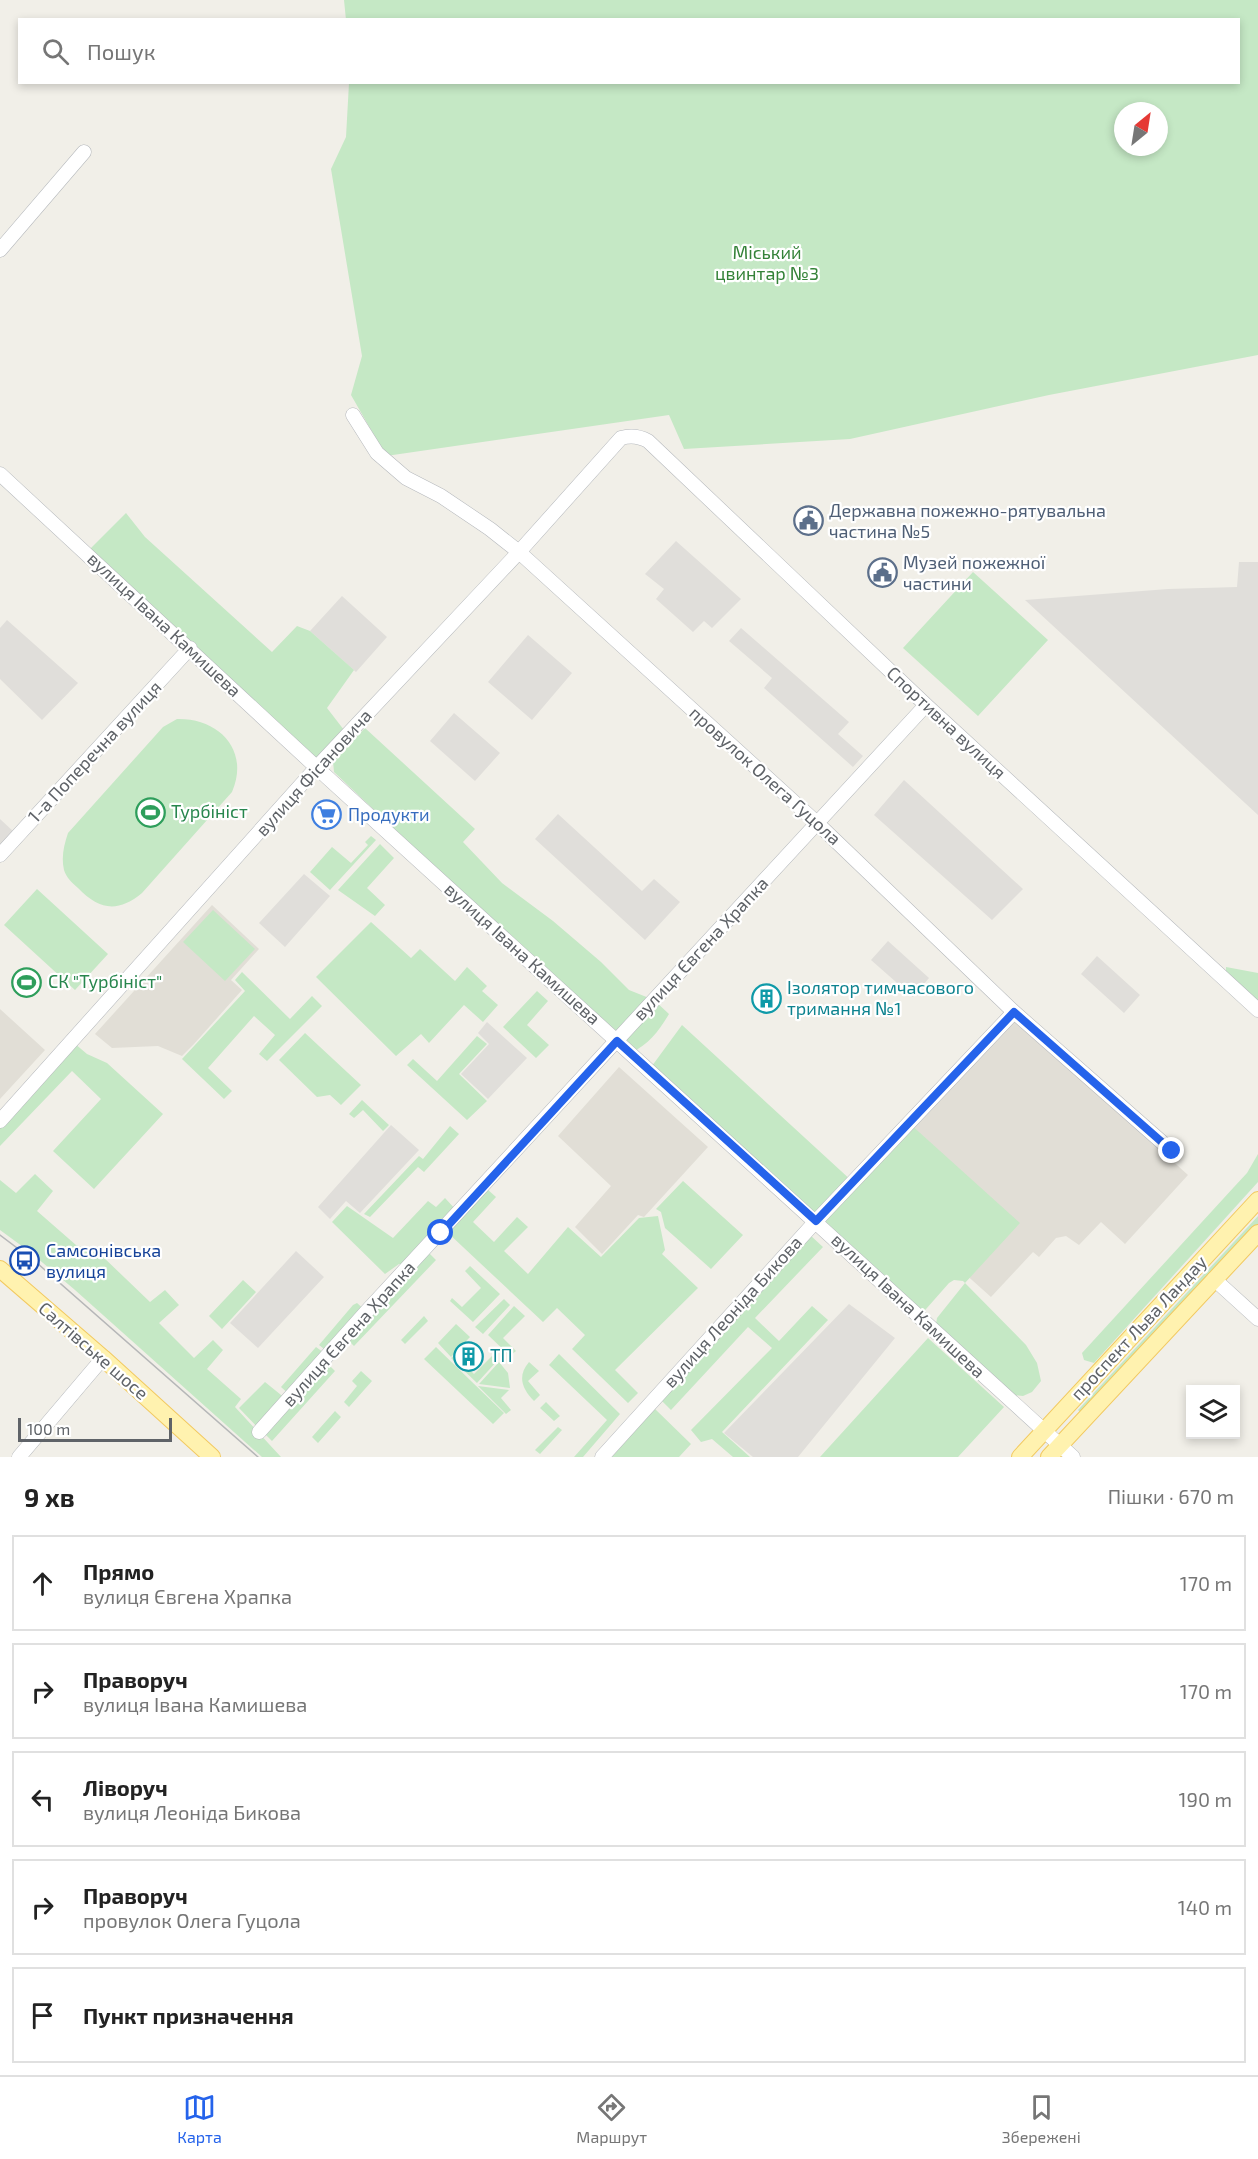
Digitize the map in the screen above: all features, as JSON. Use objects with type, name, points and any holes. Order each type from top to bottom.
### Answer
[{"type":"main road","name":"проспект Льва Ландау","points":[[1020,1457],[1258,1200]]},
{"type":"main road","name":"проспект Льва Ландау","points":[[1055,1451],[1258,1233]]},
{"type":"main road","name":"Салтівське шосе","points":[[0,1269],[212,1457]]},
{"type":"street","points":[[0,250],[84,152]]},
{"type":"street","name":"провулок Олега Гуцола","points":[[353,415],[377,453],[406,478],[441,496],[519,552],[818,823],[1014,1012],[1172,1151]]},
{"type":"street","name":"вулиця Фісановича","points":[[0,1121],[317,767],[519,552],[621,438],[635,436]]},
{"type":"street","name":"Спортивна вулиця","points":[[635,436],[648,441],[926,705],[1258,1010]]},
{"type":"street","name":"вулиця Івана Камишева","points":[[0,474],[1044,1431],[1055,1451],[1073,1457]]},
{"type":"street","name":"1-а Поперечна вулиця","points":[[0,855],[190,648]]},
{"type":"street","name":"вулиця Євгена Храпка","points":[[259,1432],[361,1318],[926,705]]},
{"type":"street","name":"вулиця Леоніда Бикова","points":[[602,1457],[816,1221],[1014,1012]]},
{"type":"street","points":[[1214,1279],[1258,1320]]},
{"type":"street","points":[[19,1457],[103,1358]]},
{"type":"shaded area","points":[[676,541],[741,599],[712,628],[704,621],[693,632],[656,599],[664,589],[645,574]]},
{"type":"shaded area","points":[[1239,562],[1258,562],[1258,815],[1025,600],[1168,589],[1237,587]]},
{"type":"shaded area","points":[[342,596],[387,637],[356,672],[310,631]]},
{"type":"shaded area","points":[[7,620],[78,683],[42,720],[0,679],[0,628]]},
{"type":"shaded area","points":[[741,628],[849,722],[838,734],[863,756],[853,767],[764,688],[772,678],[729,641]]},
{"type":"shaded area","points":[[528,635],[572,673],[532,720],[488,682]]},
{"type":"shaded area","points":[[454,713],[500,753],[475,781],[430,741]]},
{"type":"shaded area","points":[[904,780],[1023,889],[992,920],[874,815]]},
{"type":"shaded area","points":[[558,814],[642,891],[654,879],[680,902],[645,940],[535,839]]},
{"type":"shaded area","points":[[0,819],[14,832],[0,847]]},
{"type":"shaded area","points":[[304,874],[330,896],[285,947],[259,923]]},
{"type":"shaded area","points":[[212,905],[259,949],[231,980],[242,990],[182,1056],[158,1046],[112,1048],[95,1034]]},
{"type":"shaded area","points":[[888,941],[929,978],[913,997],[871,960]]},
{"type":"shaded area","points":[[1097,956],[1140,995],[1124,1013],[1081,974]]},
{"type":"shaded area","points":[[0,1009],[45,1050],[0,1099]]},
{"type":"shaded area","points":[[1015,1019],[1188,1175],[1125,1244],[1101,1222],[1079,1245],[1066,1236],[1056,1238],[1039,1257],[1033,1252],[991,1297],[861,1181]]},
{"type":"shaded area","points":[[487,1022],[527,1058],[488,1099],[461,1074],[489,1044],[478,1033]]},
{"type":"shaded area","points":[[619,1067],[708,1147],[644,1217],[638,1215],[602,1254],[575,1227],[611,1186],[558,1136]]},
{"type":"shaded area","points":[[391,1125],[419,1150],[360,1213],[346,1201],[330,1219],[318,1207]]},
{"type":"shaded area","points":[[296,1251],[324,1277],[258,1348],[230,1323]]},
{"type":"shaded area","points":[[849,1304],[895,1338],[798,1457],[753,1457],[724,1433]]},
{"type":"green space","name":"Міський цвинтар №3","points":[[344,0],[1258,0],[1258,355],[1049,395],[850,439],[684,449],[669,415],[386,456],[351,395],[362,356],[331,169],[346,137],[349,84],[1240,84],[1240,18],[346,18]]},
{"type":"green space","points":[[126,513],[145,537],[272,652],[297,626],[310,631],[354,670],[327,708],[344,730],[324,753],[312,762],[86,553]]},
{"type":"green space","points":[[973,572],[1048,640],[978,716],[903,648]]},
{"type":"green space","name":"Турбініст","points":[[177,719],[206,724],[227,739],[234,750],[237,763],[237,777],[232,792],[142,893],[125,904],[101,905],[71,882],[65,873],[63,856],[68,833],[163,727]]},
{"type":"green space","points":[[365,728],[475,829],[463,842],[502,883],[553,921],[601,962],[629,990],[654,1000],[669,1014],[648,1041],[631,1053],[334,772],[333,761]]},
{"type":"green space","points":[[371,836],[376,840],[330,890],[310,872],[332,847],[351,863],[368,845],[365,842]]},
{"type":"green space","points":[[380,844],[394,858],[367,888],[385,905],[375,916],[338,890]]},
{"type":"green space","points":[[37,889],[108,954],[75,990],[4,925]]},
{"type":"green space","points":[[213,910],[255,949],[225,981],[183,942]]},
{"type":"green space","points":[[371,922],[411,958],[420,949],[455,981],[467,967],[487,986],[482,991],[498,1005],[483,1022],[464,1005],[429,1043],[421,1034],[396,1056],[316,977]]},
{"type":"green space","points":[[1226,967],[1258,973],[1258,1004],[1226,974]]},
{"type":"green space","points":[[242,972],[290,1019],[312,996],[322,1006],[267,1061],[259,1054],[275,1035],[254,1016],[208,1068],[232,1091],[224,1099],[182,1059],[245,991],[235,980]]},
{"type":"green space","points":[[537,991],[548,1001],[527,1025],[549,1045],[536,1058],[503,1027]]},
{"type":"green space","points":[[682,1025],[853,1182],[909,1123],[1020,1223],[965,1283],[954,1280],[949,1283],[919,1317],[649,1070]]},
{"type":"green space","points":[[305,1033],[361,1085],[341,1105],[330,1095],[317,1097],[279,1060]]},
{"type":"green space","points":[[477,1036],[487,1044],[459,1074],[487,1101],[467,1120],[407,1065],[413,1059],[437,1081]]},
{"type":"green space","points":[[74,1043],[87,1054],[107,1063],[163,1114],[94,1189],[53,1151],[101,1099],[72,1071],[0,1146],[0,1123]]},
{"type":"green space","points":[[362,1100],[389,1125],[383,1131],[363,1110],[354,1118],[349,1114]]},
{"type":"green space","points":[[450,1126],[459,1134],[424,1172],[418,1167],[370,1217],[364,1214],[419,1156],[423,1159]]},
{"type":"green space","points":[[1258,1154],[1258,1182],[1094,1363],[1084,1360],[1082,1353],[1247,1173]]},
{"type":"green space","points":[[35,1174],[53,1191],[37,1211],[76,1245],[100,1254],[150,1302],[165,1290],[179,1305],[159,1323],[194,1358],[213,1340],[223,1350],[207,1369],[241,1399],[235,1407],[281,1457],[262,1457],[75,1290],[0,1230],[0,1180],[16,1193]]},
{"type":"green space","points":[[683,1181],[743,1235],[711,1269],[665,1228],[661,1212],[656,1209]]},
{"type":"green space","points":[[487,1189],[496,1197],[473,1222],[494,1242],[517,1217],[528,1227],[504,1251],[528,1274],[568,1227],[601,1257],[639,1218],[658,1216],[665,1250],[662,1254],[698,1288],[615,1370],[638,1393],[628,1403],[572,1349],[585,1335],[557,1308],[543,1322],[447,1232]]},
{"type":"green space","points":[[445,1198],[457,1211],[405,1264],[399,1264],[385,1274],[332,1222],[347,1206],[393,1238],[428,1201],[436,1207]]},
{"type":"green space","points":[[1258,1216],[1258,1225],[1082,1414],[1078,1410]]},
{"type":"green space","points":[[810,1235],[823,1247],[755,1318],[779,1341],[812,1306],[828,1320],[722,1432],[750,1457],[733,1457],[712,1439],[701,1442],[691,1430],[772,1348],[748,1327],[671,1410],[661,1400]]},
{"type":"green space","points":[[429,1253],[436,1260],[354,1346],[348,1340]]},
{"type":"green space","points":[[470,1266],[500,1294],[473,1322],[450,1301],[452,1298],[462,1307],[481,1288],[465,1271]]},
{"type":"green space","points":[[243,1280],[256,1292],[222,1329],[209,1316]]},
{"type":"green space","points":[[965,1283],[1026,1345],[1037,1363],[1041,1381],[1032,1392],[1023,1396],[1003,1394],[936,1324],[937,1318]]},
{"type":"green space","points":[[504,1299],[510,1305],[483,1334],[475,1327]]},
{"type":"green space","points":[[357,1303],[366,1311],[328,1352],[319,1345]]},
{"type":"green space","points":[[514,1306],[525,1316],[503,1338],[516,1351],[510,1356],[488,1335]]},
{"type":"green space","points":[[424,1316],[428,1321],[405,1344],[401,1340]]},
{"type":"green space","points":[[456,1324],[470,1337],[451,1357],[438,1343]]},
{"type":"green space","points":[[928,1338],[1004,1407],[958,1457],[820,1457]]},
{"type":"green space","points":[[316,1347],[327,1355],[291,1396],[281,1387]]},
{"type":"green space","points":[[436,1347],[504,1413],[493,1424],[424,1359]]},
{"type":"green space","points":[[559,1354],[620,1414],[583,1457],[574,1457],[607,1420],[549,1365]]},
{"type":"green space","points":[[455,1355],[474,1374],[492,1356],[498,1360],[477,1383],[451,1358]]},
{"type":"green space","points":[[499,1362],[508,1373],[510,1388],[479,1384]]},
{"type":"green space","points":[[529,1362],[539,1371],[528,1381],[540,1395],[534,1401],[526,1392],[522,1382],[523,1372]]},
{"type":"green space","points":[[328,1364],[335,1371],[272,1441],[265,1434]]},
{"type":"green space","points":[[361,1371],[372,1381],[349,1407],[344,1402],[357,1386],[352,1381]]},
{"type":"green space","points":[[265,1382],[286,1399],[259,1429],[239,1408]]},
{"type":"green space","points":[[478,1386],[509,1390],[501,1398],[511,1410],[506,1414]]},
{"type":"green space","points":[[546,1402],[560,1416],[554,1421],[540,1408]]},
{"type":"green space","points":[[654,1408],[691,1444],[679,1457],[612,1457]]},
{"type":"green space","points":[[335,1411],[341,1417],[318,1443],[312,1437]]},
{"type":"green space","points":[[558,1427],[562,1430],[540,1454],[535,1450]]},
{"type":"tram line","points":[[0,1235],[37,1263],[258,1457]]},
{"type":"place","name":"Державна пожежно-рятувальна частина №5","points":[[808,521]]},
{"type":"place","name":"Музей пожежної частини","points":[[882,573]]},
{"type":"place","name":"Турбініст","points":[[150,812]]},
{"type":"place","name":"Продукти","points":[[327,815]]},
{"type":"place","name":"СК \"Турбініст\"","points":[[27,982]]},
{"type":"place","name":"Ізолятор тимчасового тримання №1","points":[[766,998]]},
{"type":"place","name":"Самсонівська вулиця","points":[[25,1261]]},
{"type":"place","name":"ТП","points":[[469,1356]]},
{"type":"route","points":[[441,1233],[617,1041],[816,1221],[1014,1012],[1172,1151]]}]
